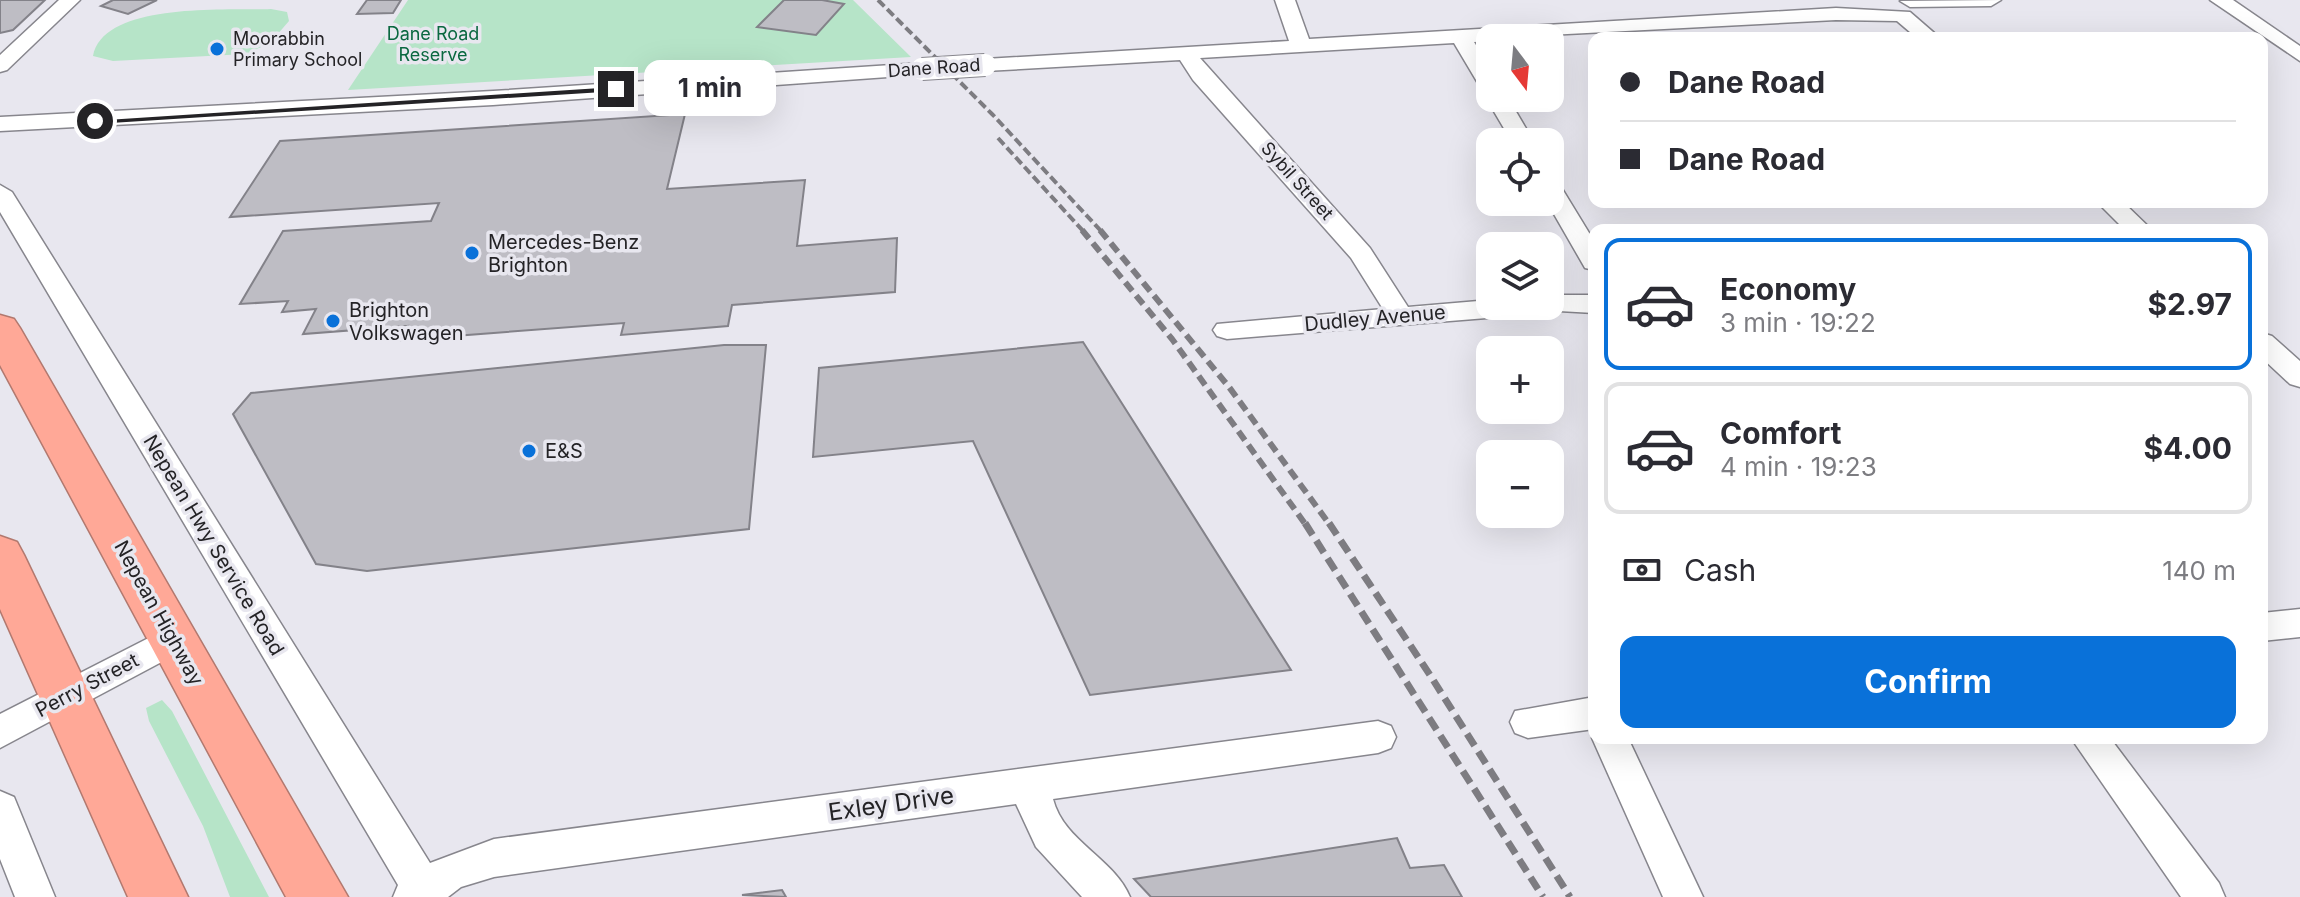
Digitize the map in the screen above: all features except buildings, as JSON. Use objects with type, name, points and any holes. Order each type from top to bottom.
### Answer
[{"type":"highway","name":"Nepean Highway","points":[[0,328],[318,897]]},
{"type":"highway","points":[[0,555],[158,897]]},
{"type":"street","points":[[0,66],[70,0]]},
{"type":"street","points":[[1285,0],[1301,46]]},
{"type":"street","points":[[1684,0],[1703,22]]},
{"type":"street","name":"Dane Road","points":[[0,124],[32,125],[1836,14],[1991,0]]},
{"type":"street","points":[[2220,0],[2267,32]]},
{"type":"street","points":[[1903,8],[1927,32]]},
{"type":"street","points":[[2268,33],[2300,55]]},
{"type":"street","points":[[1461,37],[1476,62]]},
{"type":"street","name":"Sybil Street","points":[[1186,53],[1201,75],[1361,254],[1400,315]]},
{"type":"street","name":"Dane Road","points":[[0,132],[32,125]]},
{"type":"street","name":"Nepean Hwy Service Road","points":[[0,192],[421,894]]},
{"type":"street","points":[[2116,208],[2133,224]]},
{"type":"street","points":[[1564,211],[1588,252]]},
{"type":"street","points":[[1564,304],[1588,304]]},
{"type":"street","name":"Dudley Avenue","points":[[1227,330],[1476,309]]},
{"type":"street","points":[[2268,348],[2300,377]]},
{"type":"street","points":[[2268,626],[2300,623]]},
{"type":"street","name":"Perry Street","points":[[0,732],[174,639]]},
{"type":"street","points":[[1528,722],[1588,714]]},
{"type":"street","name":"Exley Drive","points":[[421,894],[450,872],[494,858],[1378,737]]},
{"type":"street","points":[[1613,744],[1683,897]]},
{"type":"street","points":[[2093,744],[2205,897]]},
{"type":"street","points":[[1031,785],[1034,809],[1041,825],[1110,897]]},
{"type":"street","points":[[0,809],[35,897]]},
{"type":"green space","name":"Dane Road Reserve","points":[[408,0],[853,0],[911,57],[348,90]]},
{"type":"green space","points":[[271,9],[287,12],[289,21],[270,43],[246,54],[113,61],[93,56],[102,38],[119,26],[143,17],[199,10]]},
{"type":"green space","points":[[162,700],[172,711],[269,897],[230,897],[203,826],[149,721],[146,708]]},
{"type":"railway","points":[[878,0],[993,115],[1102,232]]},
{"type":"railway","points":[[998,138],[1084,232]]},
{"type":"railway","points":[[1082,230],[1172,339],[1306,525]]},
{"type":"railway","points":[[1100,230],[1229,387],[1330,525]]},
{"type":"railway","points":[[1305,523],[1543,897]]},
{"type":"railway","points":[[1329,523],[1430,675],[1570,897]]},
{"type":"place","name":"Moorabbin Primary School","points":[[217,49]]},
{"type":"place","name":"Mercedes-Benz Brighton","points":[[472,253]]},
{"type":"place","name":"Brighton Volkswagen","points":[[333,321]]},
{"type":"place","name":"E&S","points":[[529,451]]},
{"type":"route","points":[[95,121],[616,89]]}]
